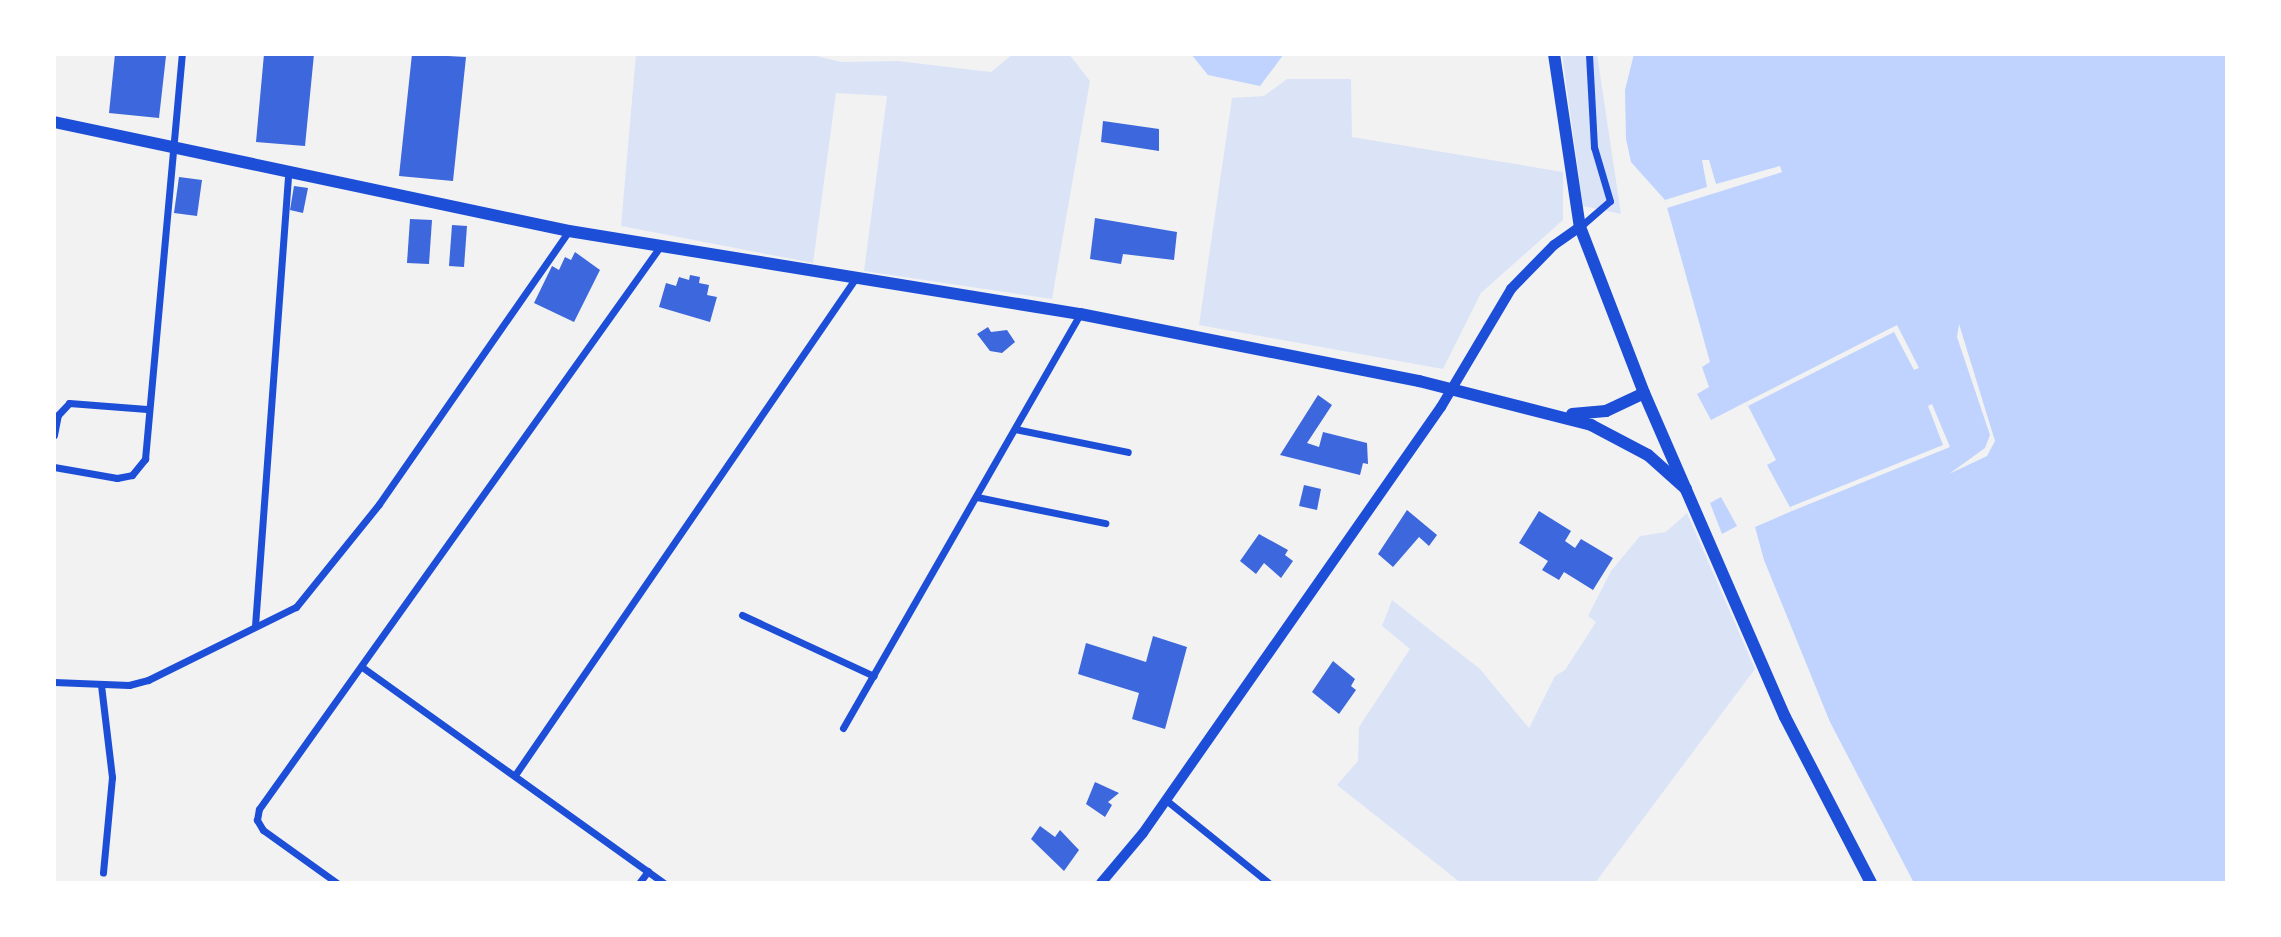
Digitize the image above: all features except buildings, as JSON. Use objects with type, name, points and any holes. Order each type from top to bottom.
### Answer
[{"type":"highway","points":[[1554,54],[1580,227],[1644,393],[1785,717],[1871,883]]},
{"type":"highway","points":[[54,122],[569,231],[1080,314],[1563,414],[1648,455],[1686,489]]},
{"type":"highway","points":[[1563,414],[1606,411],[1644,393]]},
{"type":"main road","points":[[1101,883],[1166,800],[1452,390],[1511,289],[1554,245],[1580,227]]},
{"type":"street","points":[[54,467],[117,478],[132,475],[145,459],[147,409],[182,54]]},
{"type":"street","points":[[1580,227],[1610,201],[1594,147],[1589,54]]},
{"type":"street","points":[[255,626],[288,172]]},
{"type":"street","points":[[54,682],[101,685],[148,680],[296,607],[309,595],[569,231]]},
{"type":"street","points":[[337,883],[263,830],[257,820],[259,809],[659,248]]},
{"type":"street","points":[[515,775],[855,279]]},
{"type":"street","points":[[843,728],[1080,314]]},
{"type":"street","points":[[54,435],[58,415],[69,403],[147,409]]},
{"type":"street","points":[[1015,429],[1128,452]]},
{"type":"street","points":[[977,497],[1105,523]]},
{"type":"street","points":[[742,615],[874,676]]},
{"type":"street","points":[[362,667],[664,883]]},
{"type":"street","points":[[101,685],[112,777],[103,873]]},
{"type":"street","points":[[1166,800],[1269,883]]},
{"type":"street","points":[[639,883],[648,871]]},
{"type":"shaded area","points":[[636,54],[808,54],[841,62],[898,61],[991,72],[1013,54],[1069,54],[1090,81],[1052,299],[864,271],[887,96],[836,93],[813,263],[621,226]]},
{"type":"shaded area","points":[[1562,54],[1597,54],[1621,214],[1583,206]]},
{"type":"shaded area","points":[[1287,79],[1351,79],[1352,137],[1563,172],[1563,220],[1481,293],[1443,369],[1199,325],[1232,98],[1264,96]]},
{"type":"shaded area","points":[[1687,513],[1755,669],[1595,883],[1461,883],[1337,785],[1358,761],[1359,727],[1410,649],[1382,626],[1392,600],[1480,669],[1529,728],[1555,676],[1565,670],[1596,622],[1588,616],[1611,571],[1640,536],[1666,532]]},
{"type":"water","points":[[1191,54],[1284,54],[1260,86],[1208,75]]},
{"type":"water","points":[[1634,54],[2227,54],[2227,883],[1914,883],[1830,722],[1764,560],[1755,527],[1792,511],[1767,465],[1776,460],[1746,402],[1711,420],[1697,394],[1709,387],[1702,367],[1710,362],[1665,200],[1631,162],[1626,139],[1625,90]]},
{"type":"water","points":[[1721,497],[1737,526],[1722,534],[1710,503]]},
{"type":"pier","points":[[1702,160],[1709,160],[1716,184],[1780,166],[1782,172],[1667,208],[1665,200],[1707,187]]},
{"type":"pier","points":[[1959,324],[1995,441],[1987,456],[1949,474],[1985,448],[1990,435],[1957,337]]},
{"type":"pier","points":[[1897,325],[1919,368],[1914,370],[1894,332],[1748,406],[1746,402]]},
{"type":"pier","points":[[1932,404],[1950,447],[1792,511],[1790,507],[1943,445],[1928,406]]}]
